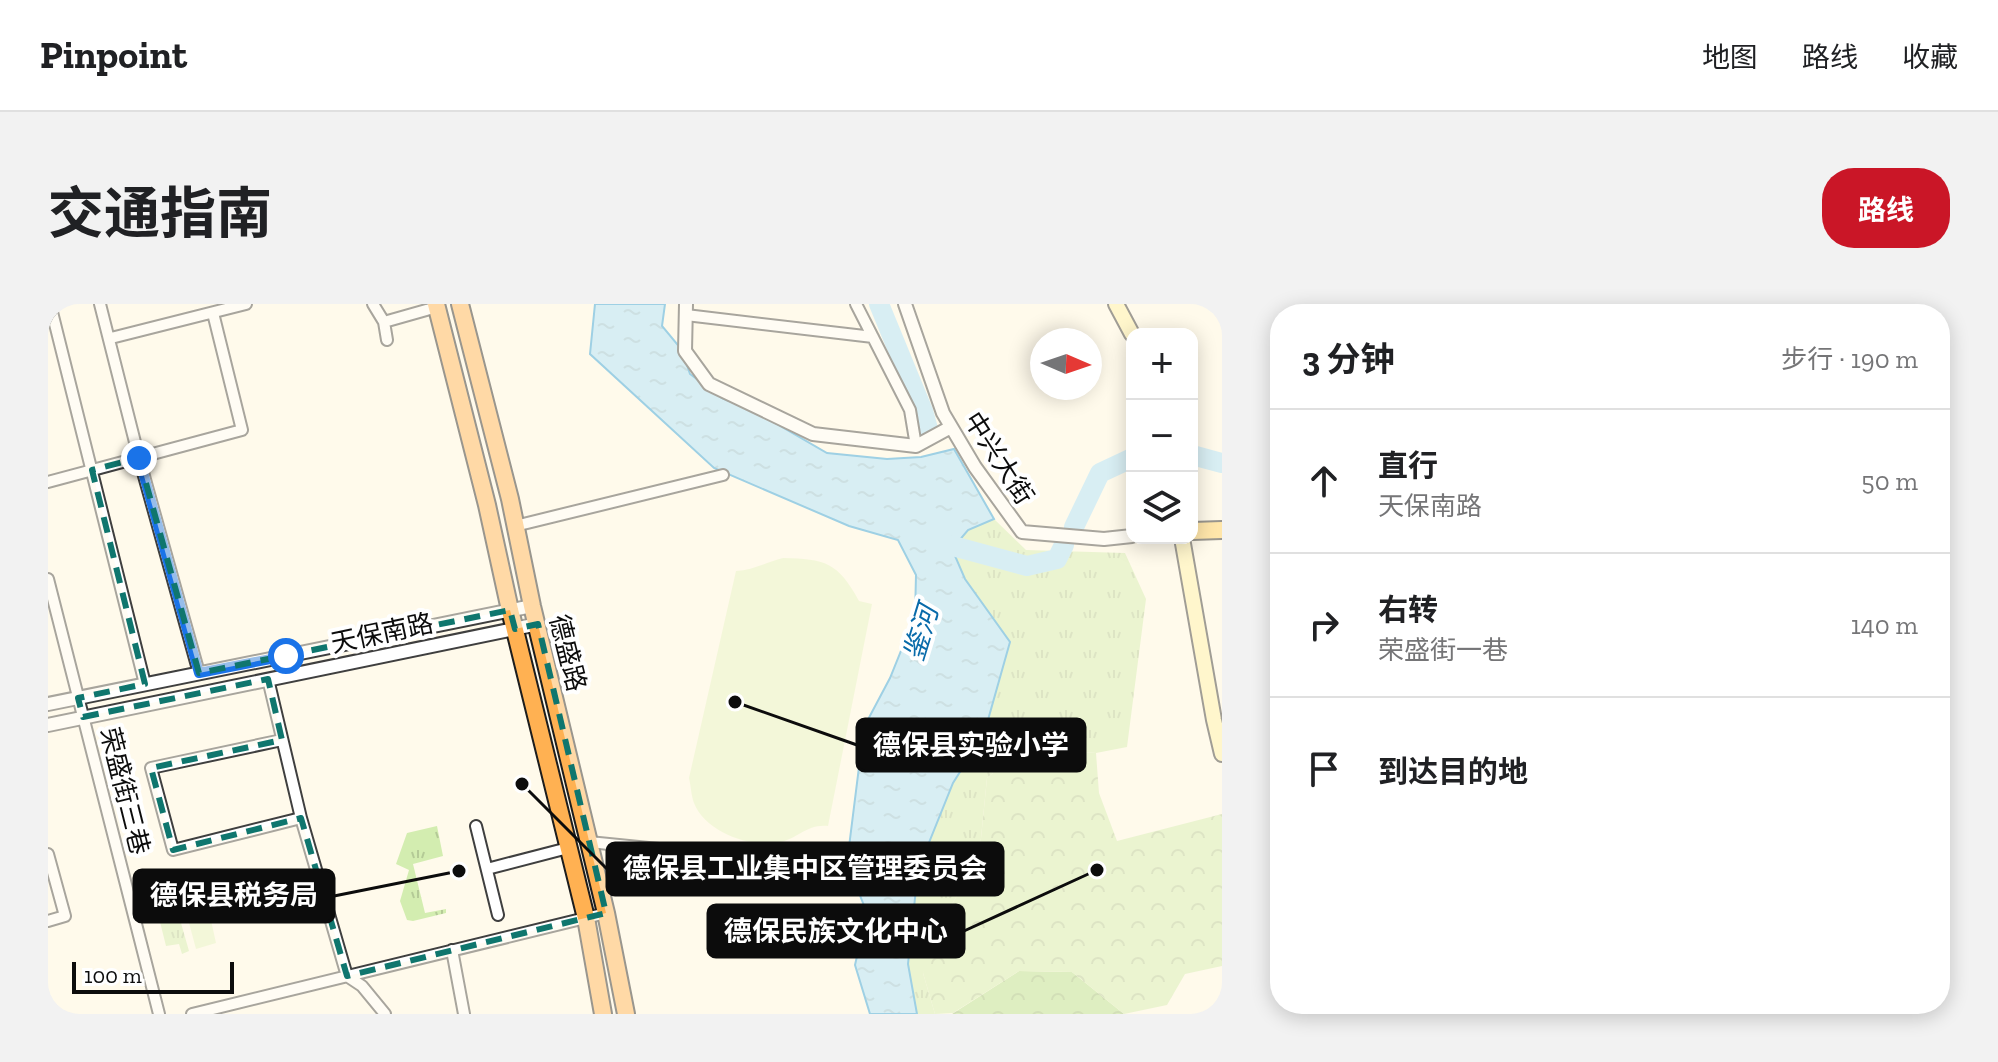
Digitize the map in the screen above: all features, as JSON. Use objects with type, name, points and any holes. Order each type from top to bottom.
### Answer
[{"type":"highway","name":"德盛路","points":[[460,304],[606,913],[626,1014]]},
{"type":"highway","points":[[436,306],[586,918],[603,1014]]},
{"type":"main road","points":[[1116,304],[1129,328]]},
{"type":"main road","points":[[1198,531],[1222,530]]},
{"type":"main road","points":[[1183,544],[1222,754]]},
{"type":"street","points":[[50,304],[145,684]]},
{"type":"street","points":[[100,304],[199,673]]},
{"type":"street","points":[[111,338],[246,304]]},
{"type":"street","points":[[373,304],[384,322],[387,340]]},
{"type":"street","points":[[856,304],[910,410],[916,446]]},
{"type":"street","name":"中兴大街","points":[[905,304],[943,413],[975,467],[1022,532],[1104,539],[1126,537]]},
{"type":"street","points":[[384,322],[436,306]]},
{"type":"street","points":[[873,337],[686,310],[685,351],[709,384],[813,434],[916,446],[951,427]]},
{"type":"street","points":[[48,482],[242,430],[213,313]]},
{"type":"street","points":[[515,526],[723,475]]},
{"type":"street","name":"荣盛街三巷","points":[[48,579],[159,1014]]},
{"type":"street","name":"天保南路","points":[[48,704],[532,606]]},
{"type":"street","name":"天保南路","points":[[48,725],[538,624]]},
{"type":"street","points":[[268,679],[301,818],[347,976],[362,986],[385,1014]]},
{"type":"street","points":[[282,740],[151,768],[173,850],[301,818]]},
{"type":"street","points":[[476,826],[498,915]]},
{"type":"street","points":[[589,842],[828,866]]},
{"type":"street","points":[[487,869],[568,848]]},
{"type":"street","points":[[48,854],[65,916],[48,921]]},
{"type":"street","points":[[192,1014],[606,913]]},
{"type":"street","points":[[452,950],[464,1014]]},
{"type":"highlighted area","points":[[139,458],[199,673],[510,610],[515,629],[538,624],[606,913],[347,976],[301,818],[173,850],[151,768],[282,740],[268,679],[83,717],[78,698],[145,684],[92,470]]},
{"type":"green space","points":[[994,519],[1026,550],[1125,553],[1146,599],[1127,747],[1096,753],[1024,747],[987,778],[979,858],[948,911],[923,973],[935,1014],[917,1014],[908,964],[918,870],[953,783],[984,734],[1010,643],[965,579],[952,549],[968,530]]},
{"type":"green space","points":[[783,558],[829,565],[844,578],[859,601],[872,604],[828,826],[813,827],[784,841],[765,844],[728,835],[707,822],[694,803],[689,778],[736,571]]},
{"type":"green space","points":[[1024,747],[1096,753],[1099,793],[1117,841],[1222,814],[1222,966],[1185,974],[1167,1005],[1124,1014],[1072,972],[1019,971],[953,1013],[935,1014],[923,973],[925,943],[979,858],[987,778]]},
{"type":"green space","points":[[437,826],[443,856],[413,864],[425,913],[446,909],[446,913],[407,920],[400,901],[409,870],[396,864],[407,833]]},
{"type":"green space","points":[[171,888],[189,951],[182,954],[179,944],[166,946],[153,894]]},
{"type":"green space","points":[[207,902],[216,943],[196,949],[185,908]]},
{"type":"green space","points":[[1019,971],[1072,972],[1124,1014],[952,1014]]},
{"type":"water","name":"鉴河","points":[[595,304],[665,304],[662,326],[682,350],[690,374],[722,398],[756,412],[827,453],[887,459],[921,457],[954,449],[994,519],[968,530],[952,549],[965,579],[1010,642],[984,734],[953,783],[918,870],[908,964],[917,1014],[870,1014],[855,965],[867,913],[847,863],[864,727],[890,678],[915,616],[916,575],[898,540],[849,526],[714,468],[590,354]]},
{"type":"waterway","points":[[879,304],[928,429]]},
{"type":"waterway","points":[[1198,457],[1222,463]]},
{"type":"waterway","points":[[1074,527],[1100,473],[1126,461]]},
{"type":"waterway","points":[[927,539],[1027,566],[1057,559],[1064,545]]},
{"type":"place","name":"德保县实验小学","points":[[735,702]]},
{"type":"place","name":"德保县工业集中区管理委员会","points":[[522,784]]},
{"type":"place","name":"德保民族文化中心","points":[[1097,870]]},
{"type":"place","name":"德保县税务局","points":[[459,871]]},
{"type":"route","points":[[139,458],[199,673],[286,656]]}]
